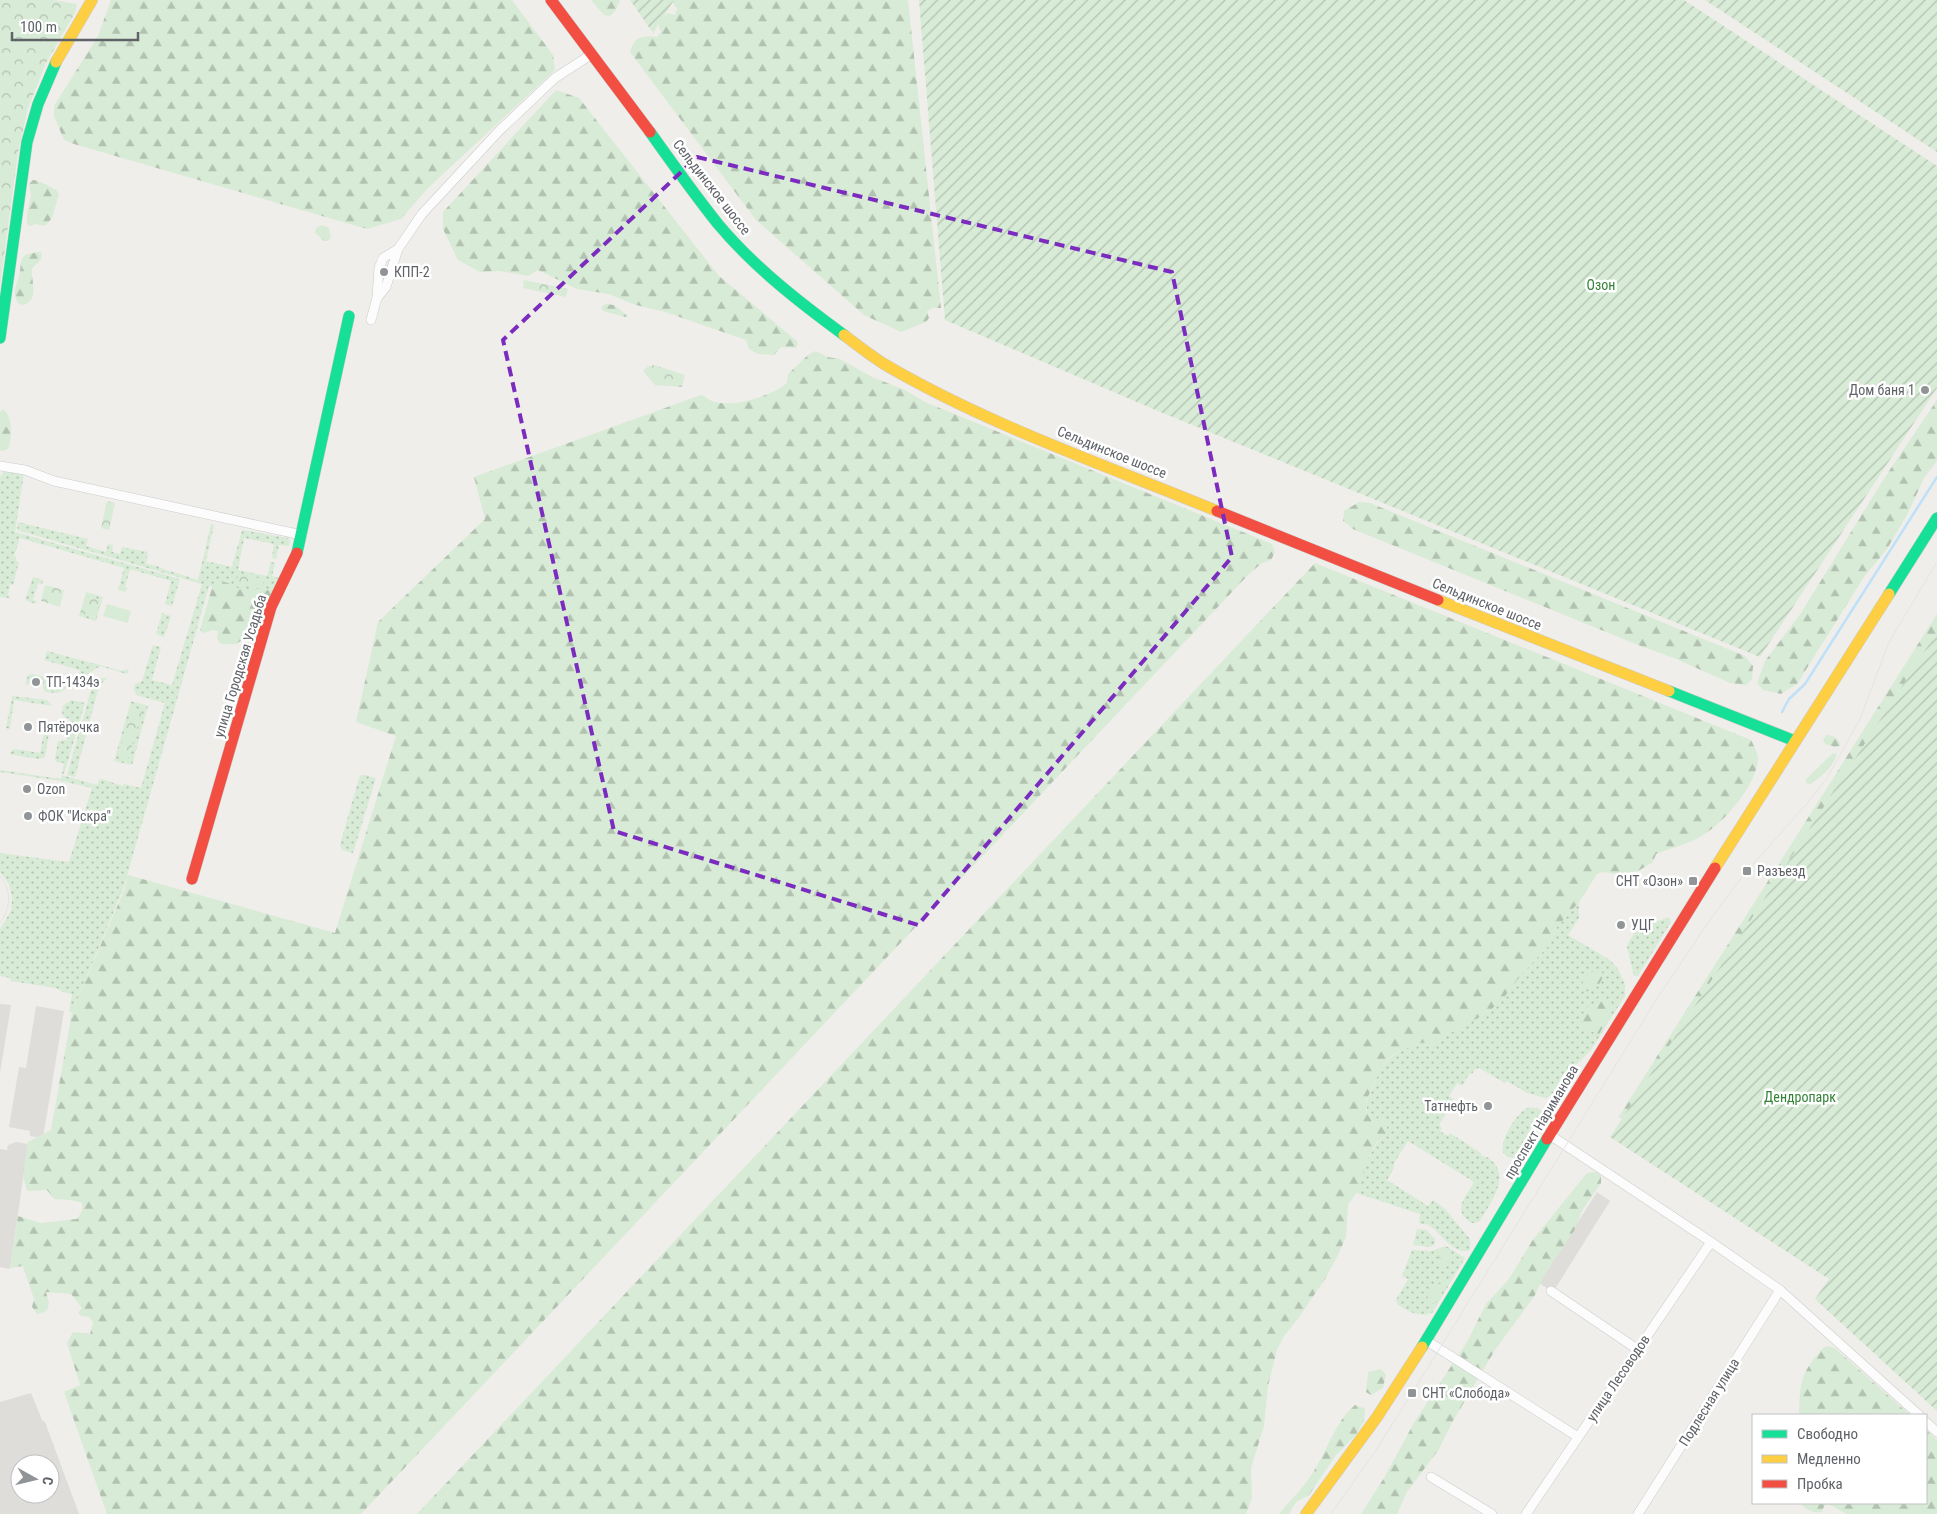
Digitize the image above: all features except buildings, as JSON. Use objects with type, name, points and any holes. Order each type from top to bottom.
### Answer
[{"type":"main road","points":[[0,338],[27,142],[32,121],[48,77],[92,0]]},
{"type":"main road","name":"Сельдинское шоссе","points":[[551,0],[720,225],[760,267],[800,303],[843,336],[883,363],[944,396],[1028,434],[1456,608],[1795,741]]},
{"type":"main road","name":"улица Городская Усадьба","points":[[192,879],[266,622],[271,607],[298,551],[350,316]]},
{"type":"main road","name":"проспект Нариманова","points":[[1306,1514],[1361,1441],[1427,1341],[1550,1135],[1795,741],[1937,518]]},
{"type":"street","points":[[371,320],[377,298],[377,280],[384,258],[398,249],[422,214],[499,131],[555,78],[592,54]]},
{"type":"street","points":[[0,466],[25,470],[54,481],[302,535]]},
{"type":"street","points":[[1550,1135],[1780,1290],[1918,1414]]},
{"type":"street","name":"улица Лесоводов","points":[[1526,1514],[1711,1242]]},
{"type":"street","name":"Подлесная улица","points":[[1638,1514],[1780,1290]]},
{"type":"street","points":[[1551,1291],[1637,1349]]},
{"type":"street","points":[[1427,1341],[1578,1437]]},
{"type":"street","points":[[1927,1423],[1937,1432]]},
{"type":"street","points":[[1431,1476],[1492,1514]]},
{"type":"highlighted area","points":[[697,157],[1172,272],[1232,557],[918,925],[614,831],[503,340]]},
{"type":"shaded area","points":[[0,1004],[11,1005],[0,1073]]},
{"type":"shaded area","points":[[36,1006],[64,1011],[43,1138],[30,1136],[30,1131],[9,1127],[19,1067],[26,1068]]},
{"type":"shaded area","points":[[16,1142],[28,1144],[10,1269],[0,1267],[0,1149],[7,1150],[8,1145]]},
{"type":"shaded area","points":[[1597,1192],[1610,1201],[1553,1292],[1539,1283]]},
{"type":"shaded area","points":[[31,1393],[42,1420],[45,1422],[57,1454],[10,1454],[10,1504],[60,1504],[60,1463],[79,1514],[0,1514],[0,1402]]},
{"type":"green space","points":[[0,0],[52,0],[77,4],[75,13],[46,63],[28,108],[18,153],[0,286]]},
{"type":"green space","points":[[111,0],[512,0],[553,55],[555,70],[428,188],[401,219],[367,229],[64,140],[54,116],[54,106],[98,36]]},
{"type":"green space","points":[[591,0],[620,0],[616,10],[610,16],[604,15]]},
{"type":"green space","points":[[630,0],[674,0],[653,33]]},
{"type":"green space","points":[[671,0],[908,0],[941,308],[932,308],[927,311],[929,318],[926,322],[901,332],[864,315],[756,220],[630,52],[634,43],[639,38],[647,36],[657,37],[661,32],[659,20],[668,13],[675,15],[677,9]]},
{"type":"green space","name":"Озон","points":[[919,0],[1684,0],[1937,166],[1937,388],[1760,657],[1158,411],[945,320]]},
{"type":"green space","points":[[1705,0],[1937,0],[1937,152]]},
{"type":"green space","points":[[556,90],[579,98],[719,276],[798,342],[796,348],[781,347],[774,355],[758,354],[749,349],[746,340],[665,312],[632,304],[609,294],[577,289],[538,270],[528,276],[499,271],[480,272],[458,260],[443,229],[443,212]]},
{"type":"green space","points":[[33,180],[51,187],[59,194],[52,218],[45,226],[36,224],[30,226],[27,224],[31,196],[29,184]]},
{"type":"green space","points":[[322,225],[329,228],[331,237],[328,241],[324,241],[315,233],[316,228]]},
{"type":"green space","points":[[41,252],[42,255],[39,262],[32,269],[33,295],[28,303],[22,305],[18,303],[15,294],[21,261],[25,255]]},
{"type":"green space","points":[[524,280],[568,289],[566,297],[523,288]]},
{"type":"green space","points":[[606,304],[614,305],[628,316],[625,317],[603,311],[601,307]]},
{"type":"green space","points":[[816,351],[827,357],[840,359],[872,377],[905,390],[925,402],[1272,544],[1275,552],[1271,560],[1262,563],[1249,574],[361,1514],[107,1514],[64,1392],[80,1385],[67,1343],[73,1332],[90,1334],[93,1322],[89,1317],[81,1316],[78,1313],[82,1308],[71,1294],[46,1292],[49,1303],[47,1311],[37,1314],[32,1307],[34,1299],[23,1266],[10,1268],[18,1216],[41,1223],[77,1219],[82,1211],[82,1203],[54,1199],[47,1190],[27,1191],[23,1175],[28,1142],[51,1130],[72,1012],[125,888],[128,875],[335,933],[396,736],[356,722],[378,622],[485,519],[474,477],[701,395],[713,401],[723,403],[743,402],[763,396],[787,383],[788,374],[809,354]]},
{"type":"green space","points":[[654,365],[685,375],[682,387],[655,385],[643,371],[647,367]]},
{"type":"green space","points":[[1937,400],[1937,461],[1924,478],[1908,513],[1887,549],[1864,577],[1797,684],[1781,694],[1763,690],[1757,683],[1765,661],[1801,613],[1885,477]]},
{"type":"green space","points":[[3,409],[9,417],[11,434],[8,449],[3,451],[0,450],[0,412]]},
{"type":"green space","points":[[5,471],[24,473],[15,532],[180,579],[172,606],[165,604],[171,581],[130,569],[125,587],[127,588],[126,592],[118,590],[124,568],[20,538],[14,556],[16,561],[19,562],[13,585],[10,584],[8,595],[10,596],[9,598],[0,597],[0,477]]},
{"type":"green space","points":[[107,501],[115,503],[109,530],[101,528]]},
{"type":"green space","points":[[1359,502],[1370,503],[1745,656],[1753,666],[1752,679],[1746,685],[1730,683],[1674,658],[1353,529],[1343,521],[1344,511]]},
{"type":"green space","points":[[18,522],[88,539],[86,546],[106,552],[108,544],[113,545],[112,552],[120,554],[122,547],[148,552],[146,564],[158,566],[198,580],[211,524],[214,525],[206,561],[232,567],[242,530],[288,538],[290,540],[289,546],[279,545],[276,559],[272,558],[274,544],[244,538],[238,570],[267,576],[271,562],[275,563],[272,576],[279,578],[267,601],[209,586],[124,887],[72,1012],[69,1012],[72,994],[56,988],[11,981],[10,978],[0,976],[0,929],[11,911],[12,898],[9,884],[0,872],[0,853],[69,862],[92,788],[61,781],[0,772],[0,770],[61,779],[62,775],[97,785],[99,780],[102,779],[123,786],[124,784],[141,788],[165,703],[136,695],[134,685],[142,681],[153,645],[161,647],[152,680],[172,685],[202,584],[17,530]]},
{"type":"green space","points":[[1315,563],[1751,740],[1758,759],[1752,780],[1746,791],[1720,822],[1703,835],[1656,854],[1653,862],[1638,871],[1618,874],[1602,872],[1597,874],[1579,902],[1556,928],[1550,944],[1522,974],[1502,1000],[1487,1013],[1450,1033],[1431,1046],[1423,1042],[1396,1053],[1388,1059],[1372,1089],[1366,1108],[1373,1122],[1382,1115],[1387,1121],[1387,1134],[1377,1142],[1366,1161],[1359,1189],[1348,1205],[1346,1237],[1338,1255],[1325,1279],[1284,1336],[1277,1350],[1268,1386],[1264,1426],[1251,1468],[1252,1498],[1246,1514],[417,1514]]},
{"type":"green space","points":[[238,574],[264,579],[262,589],[236,584]]},
{"type":"green space","points":[[33,577],[43,580],[42,584],[38,583],[33,600],[37,601],[36,604],[25,600]]},
{"type":"green space","points":[[224,582],[246,590],[270,590],[272,595],[261,616],[255,622],[251,634],[236,644],[221,644],[217,639],[218,631],[213,630],[204,633],[200,630],[213,584]]},
{"type":"green space","points":[[45,585],[64,590],[60,607],[41,601]]},
{"type":"green space","points":[[86,592],[103,597],[96,621],[79,616],[80,613],[95,617],[100,600],[85,596]]},
{"type":"green space","points":[[85,596],[100,600],[96,617],[80,613]]},
{"type":"green space","points":[[107,604],[131,611],[128,623],[103,616]]},
{"type":"green space","points":[[162,613],[171,616],[164,637],[156,634]]},
{"type":"green space","points":[[1937,614],[1937,654],[1641,1120],[1618,1118]]},
{"type":"green space","name":"Дендропарк","points":[[1937,632],[1937,1411],[1815,1299],[1829,1279],[1610,1137]]},
{"type":"green space","points":[[47,651],[122,671],[129,669],[127,674],[100,666],[77,681],[80,670],[44,660]]},
{"type":"green space","points":[[33,674],[64,682],[67,688],[58,693],[45,692],[43,680],[31,678],[29,684],[25,685],[28,675]]},
{"type":"green space","points":[[101,678],[107,678],[99,686],[75,777],[67,775],[93,683]]},
{"type":"green space","points":[[12,696],[47,700],[52,706],[14,700],[10,729],[6,728]]},
{"type":"green space","points":[[71,700],[85,703],[64,774],[62,774],[64,763],[56,762],[55,759],[58,741],[67,740],[70,719],[62,714],[63,706]]},
{"type":"green space","points":[[131,701],[148,706],[132,765],[114,761]]},
{"type":"green space","points":[[132,709],[142,712],[128,759],[118,756]]},
{"type":"green space","points":[[44,732],[49,733],[45,757],[39,759],[9,754],[14,749],[40,753]]},
{"type":"green space","points":[[1827,735],[1836,738],[1840,746],[1835,747],[1825,744],[1823,739]]},
{"type":"green space","points":[[1833,753],[1837,754],[1827,771],[1811,784],[1806,783],[1806,779]]},
{"type":"green space","points":[[361,775],[376,778],[353,853],[342,850],[340,845]]},
{"type":"green space","points":[[1579,902],[1579,918],[1568,935],[1610,960],[1618,969],[1625,984],[1625,996],[1591,1050],[1577,1064],[1556,1093],[1545,1098],[1527,1093],[1479,1068],[1475,1069],[1472,1074],[1470,1073],[1462,1086],[1457,1083],[1449,1096],[1453,1099],[1453,1103],[1439,1125],[1442,1128],[1440,1131],[1448,1136],[1450,1133],[1481,1153],[1481,1155],[1490,1159],[1496,1166],[1499,1174],[1497,1190],[1480,1221],[1475,1223],[1469,1222],[1461,1209],[1474,1182],[1408,1141],[1394,1163],[1394,1168],[1387,1180],[1428,1206],[1433,1200],[1444,1208],[1470,1239],[1470,1250],[1459,1250],[1448,1243],[1430,1226],[1419,1223],[1420,1214],[1356,1193],[1366,1161],[1378,1142],[1387,1134],[1368,1116],[1366,1104],[1379,1072],[1388,1060],[1401,1050],[1423,1042],[1431,1046],[1450,1033],[1487,1013],[1502,1000],[1522,974],[1550,944],[1556,928]]},
{"type":"green space","points":[[1667,918],[1671,922],[1638,976],[1634,976],[1627,947],[1628,943],[1638,927]]},
{"type":"green space","points":[[1598,970],[1603,974],[1599,984],[1594,989],[1584,991],[1582,985],[1585,975]]},
{"type":"green space","points":[[1598,998],[1604,998],[1609,1003],[1609,1018],[1599,1034],[1584,1029],[1581,1025],[1584,1011],[1587,1007],[1593,1005]]},
{"type":"green space","points":[[1527,1108],[1539,1109],[1545,1116],[1545,1119],[1523,1155],[1517,1158],[1509,1157],[1503,1152],[1506,1134],[1518,1116]]},
{"type":"green space","points":[[1597,1172],[1601,1176],[1601,1183],[1582,1211],[1574,1231],[1547,1270],[1535,1295],[1495,1350],[1453,1421],[1439,1449],[1407,1492],[1397,1514],[1361,1514],[1384,1478],[1415,1421],[1467,1342],[1486,1304],[1509,1279],[1532,1241],[1587,1173]]},
{"type":"green space","points":[[1417,1229],[1426,1230],[1435,1239],[1435,1245],[1428,1247],[1413,1245]]},
{"type":"green space","points":[[1446,1246],[1465,1258],[1433,1312],[1424,1315],[1405,1309],[1397,1304],[1396,1300],[1408,1279],[1402,1276],[1412,1250],[1431,1251]]},
{"type":"green space","points":[[1448,1248],[1451,1254],[1449,1262],[1444,1266],[1441,1264],[1439,1255],[1440,1251]]},
{"type":"green space","points":[[1442,1280],[1446,1285],[1436,1303],[1429,1304],[1427,1299],[1431,1291]]},
{"type":"green space","points":[[1829,1346],[1836,1349],[1909,1414],[1799,1414],[1800,1391],[1804,1377],[1811,1363],[1823,1348]]},
{"type":"green space","points":[[1381,1369],[1386,1375],[1383,1388],[1371,1395],[1366,1392],[1368,1372]]},
{"type":"green space","points":[[1355,1405],[1365,1408],[1364,1421],[1355,1436],[1336,1455],[1309,1495],[1296,1502],[1289,1514],[1279,1514],[1310,1477],[1342,1419]]},
{"type":"green space","points":[[1927,1431],[1937,1440],[1937,1514],[1847,1514],[1828,1504],[1927,1504]]},
{"type":"green space","points":[[1801,1504],[1828,1504],[1824,1506],[1822,1512],[1813,1512]]},
{"type":"waterway","points":[[1782,712],[1789,699],[1805,684],[1937,477]]},
{"type":"tram line","points":[[1331,1514],[1376,1450],[1658,997],[1712,917],[1742,877],[1827,778],[1860,719],[1889,642],[1937,562]]},
{"type":"tram line","points":[[0,876],[7,887],[9,899],[4,917],[0,923]]},
{"type":"traffic: fast","points":[[0,338],[27,142],[38,104],[56,62]]},
{"type":"traffic: fast","points":[[650,132],[700,201],[732,240],[778,283],[844,335]]},
{"type":"traffic: fast","points":[[297,553],[349,316]]},
{"type":"traffic: fast","points":[[1889,594],[1937,518]]},
{"type":"traffic: fast","points":[[1669,691],[1795,741]]},
{"type":"traffic: fast","points":[[1422,1347],[1547,1139]]},
{"type":"traffic: slow","points":[[56,62],[92,0]]},
{"type":"traffic: slow","points":[[844,335],[884,364],[964,406],[1048,443],[1217,511]]},
{"type":"traffic: slow","points":[[1715,868],[1889,594]]},
{"type":"traffic: slow","points":[[1438,600],[1669,691]]},
{"type":"traffic: slow","points":[[1306,1514],[1377,1417],[1422,1347]]},
{"type":"traffic: jam","points":[[551,0],[650,132]]},
{"type":"traffic: jam","points":[[1217,511],[1438,600]]},
{"type":"traffic: jam","points":[[192,879],[271,607],[297,553]]},
{"type":"traffic: jam","points":[[1547,1139],[1715,868]]},
{"type":"place","name":"КПП-2","points":[[384,272]]},
{"type":"place","name":"Дом баня 1","points":[[1925,390]]},
{"type":"place","name":"ТП-1434э","points":[[36,682]]},
{"type":"place","name":"Пятёрочка","points":[[28,727]]},
{"type":"place","name":"Ozon","points":[[27,789]]},
{"type":"place","name":"ФОК \"Искра\"","points":[[28,816]]},
{"type":"place","name":"Разъезд","points":[[1747,871]]},
{"type":"place","name":"СНТ «Озон»","points":[[1693,881]]},
{"type":"place","name":"УЦГ","points":[[1621,925]]},
{"type":"place","name":"Татнефть","points":[[1488,1106]]},
{"type":"place","name":"СНТ «Слобода»","points":[[1412,1393]]}]
